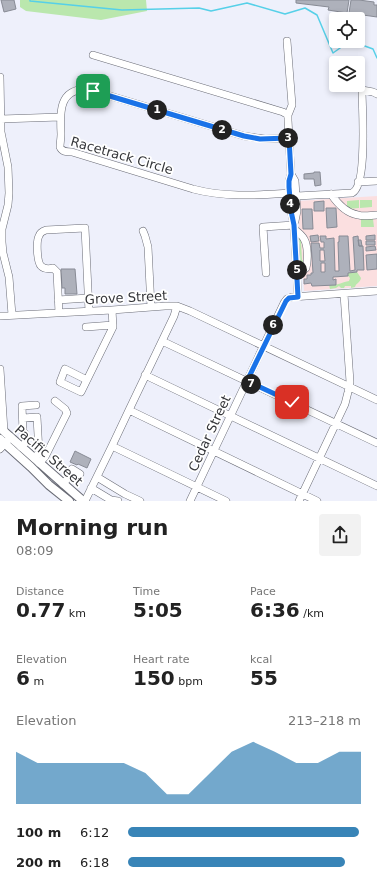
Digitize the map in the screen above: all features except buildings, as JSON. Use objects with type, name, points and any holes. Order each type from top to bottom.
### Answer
[{"type":"main road","name":"Pacific Street","points":[[2,430],[4,442],[20,451],[50,485],[69,501]]},
{"type":"main road","points":[[20,451],[32,462],[37,461]]},
{"type":"main road","name":"Pacific Street","points":[[37,461],[84,501]]},
{"type":"street","points":[[287,41],[292,105],[288,115],[291,174],[289,181],[293,194],[291,211],[294,227],[298,297],[377,291]]},
{"type":"street","points":[[92,55],[283,112],[288,115]]},
{"type":"street","points":[[0,77],[2,137],[8,164],[9,200],[2,229],[2,242],[9,277],[12,315]]},
{"type":"street","name":"Racetrack Circle","points":[[289,138],[260,139],[244,136],[87,90],[77,91],[69,95],[62,105],[60,117],[61,150],[121,166],[204,192],[242,196],[293,194],[297,196],[331,194],[354,192],[358,182]]},
{"type":"street","points":[[377,94],[362,90],[363,155],[358,182],[377,181]]},
{"type":"street","points":[[1,119],[60,117]]},
{"type":"street","points":[[0,180],[8,180]]},
{"type":"street","points":[[331,194],[339,205],[350,213],[360,216],[377,215]]},
{"type":"street","points":[[266,273],[263,227],[294,227],[306,242],[308,263],[306,268],[297,275]]},
{"type":"street","points":[[59,313],[57,272],[53,268],[42,268],[38,261],[38,237],[42,231],[46,230],[85,228],[89,311]]},
{"type":"street","points":[[143,231],[148,247],[151,306]]},
{"type":"street","points":[[299,501],[345,404],[349,387],[350,382],[344,294]]},
{"type":"street","name":"Cedar Street","points":[[190,501],[263,346],[286,301],[289,298],[298,297]]},
{"type":"street","points":[[58,300],[88,298]]},
{"type":"street","name":"Grove Street","points":[[0,316],[112,310],[151,306],[177,306],[377,400]]},
{"type":"street","points":[[84,501],[174,316],[177,306]]},
{"type":"street","points":[[87,380],[113,327],[112,310]]},
{"type":"street","points":[[86,327],[113,325]]},
{"type":"street","points":[[162,341],[377,443]]},
{"type":"street","points":[[0,369],[2,430]]},
{"type":"street","points":[[145,375],[377,486]]},
{"type":"street","points":[[37,461],[45,457],[66,413],[65,409],[55,401]]},
{"type":"street","points":[[20,451],[26,442],[23,431],[22,406],[36,405]]},
{"type":"street","points":[[129,410],[317,501]]},
{"type":"street","points":[[22,418],[37,417],[39,453],[37,461]]},
{"type":"street","points":[[112,446],[226,501]]},
{"type":"street","points":[[63,484],[68,478],[72,469],[80,474]]},
{"type":"street","points":[[97,477],[140,501]]},
{"type":"street","points":[[91,488],[111,500],[118,501]]},
{"type":"shaded area","points":[[377,196],[377,286],[304,291],[297,201]]},
{"type":"green space","points":[[20,0],[146,0],[147,11],[101,20],[26,11],[20,7]]},
{"type":"green space","points":[[359,200],[359,208],[347,209],[347,201]]},
{"type":"green space","points":[[360,200],[372,200],[372,207],[360,208]]},
{"type":"green space","points":[[361,219],[373,219],[374,227],[361,227]]},
{"type":"green space","points":[[299,237],[304,243],[301,242],[302,260],[305,263],[301,270]]},
{"type":"green space","points":[[357,272],[361,278],[355,287],[351,288],[351,286],[345,286],[344,288],[341,288],[339,286],[330,289],[329,285],[349,281],[350,278],[348,273]]},
{"type":"waterway","points":[[30,0],[122,10],[199,8],[211,11],[247,3],[285,14],[305,8],[317,15],[329,44]]},
{"type":"waterway","points":[[365,46],[373,49],[377,58]]},
{"type":"waterway","points":[[331,48],[333,53],[340,48]]},
{"type":"route","points":[[93,91],[252,138],[270,140],[289,138],[291,174],[289,187],[294,225],[298,297],[287,298],[247,381],[292,402]]}]
